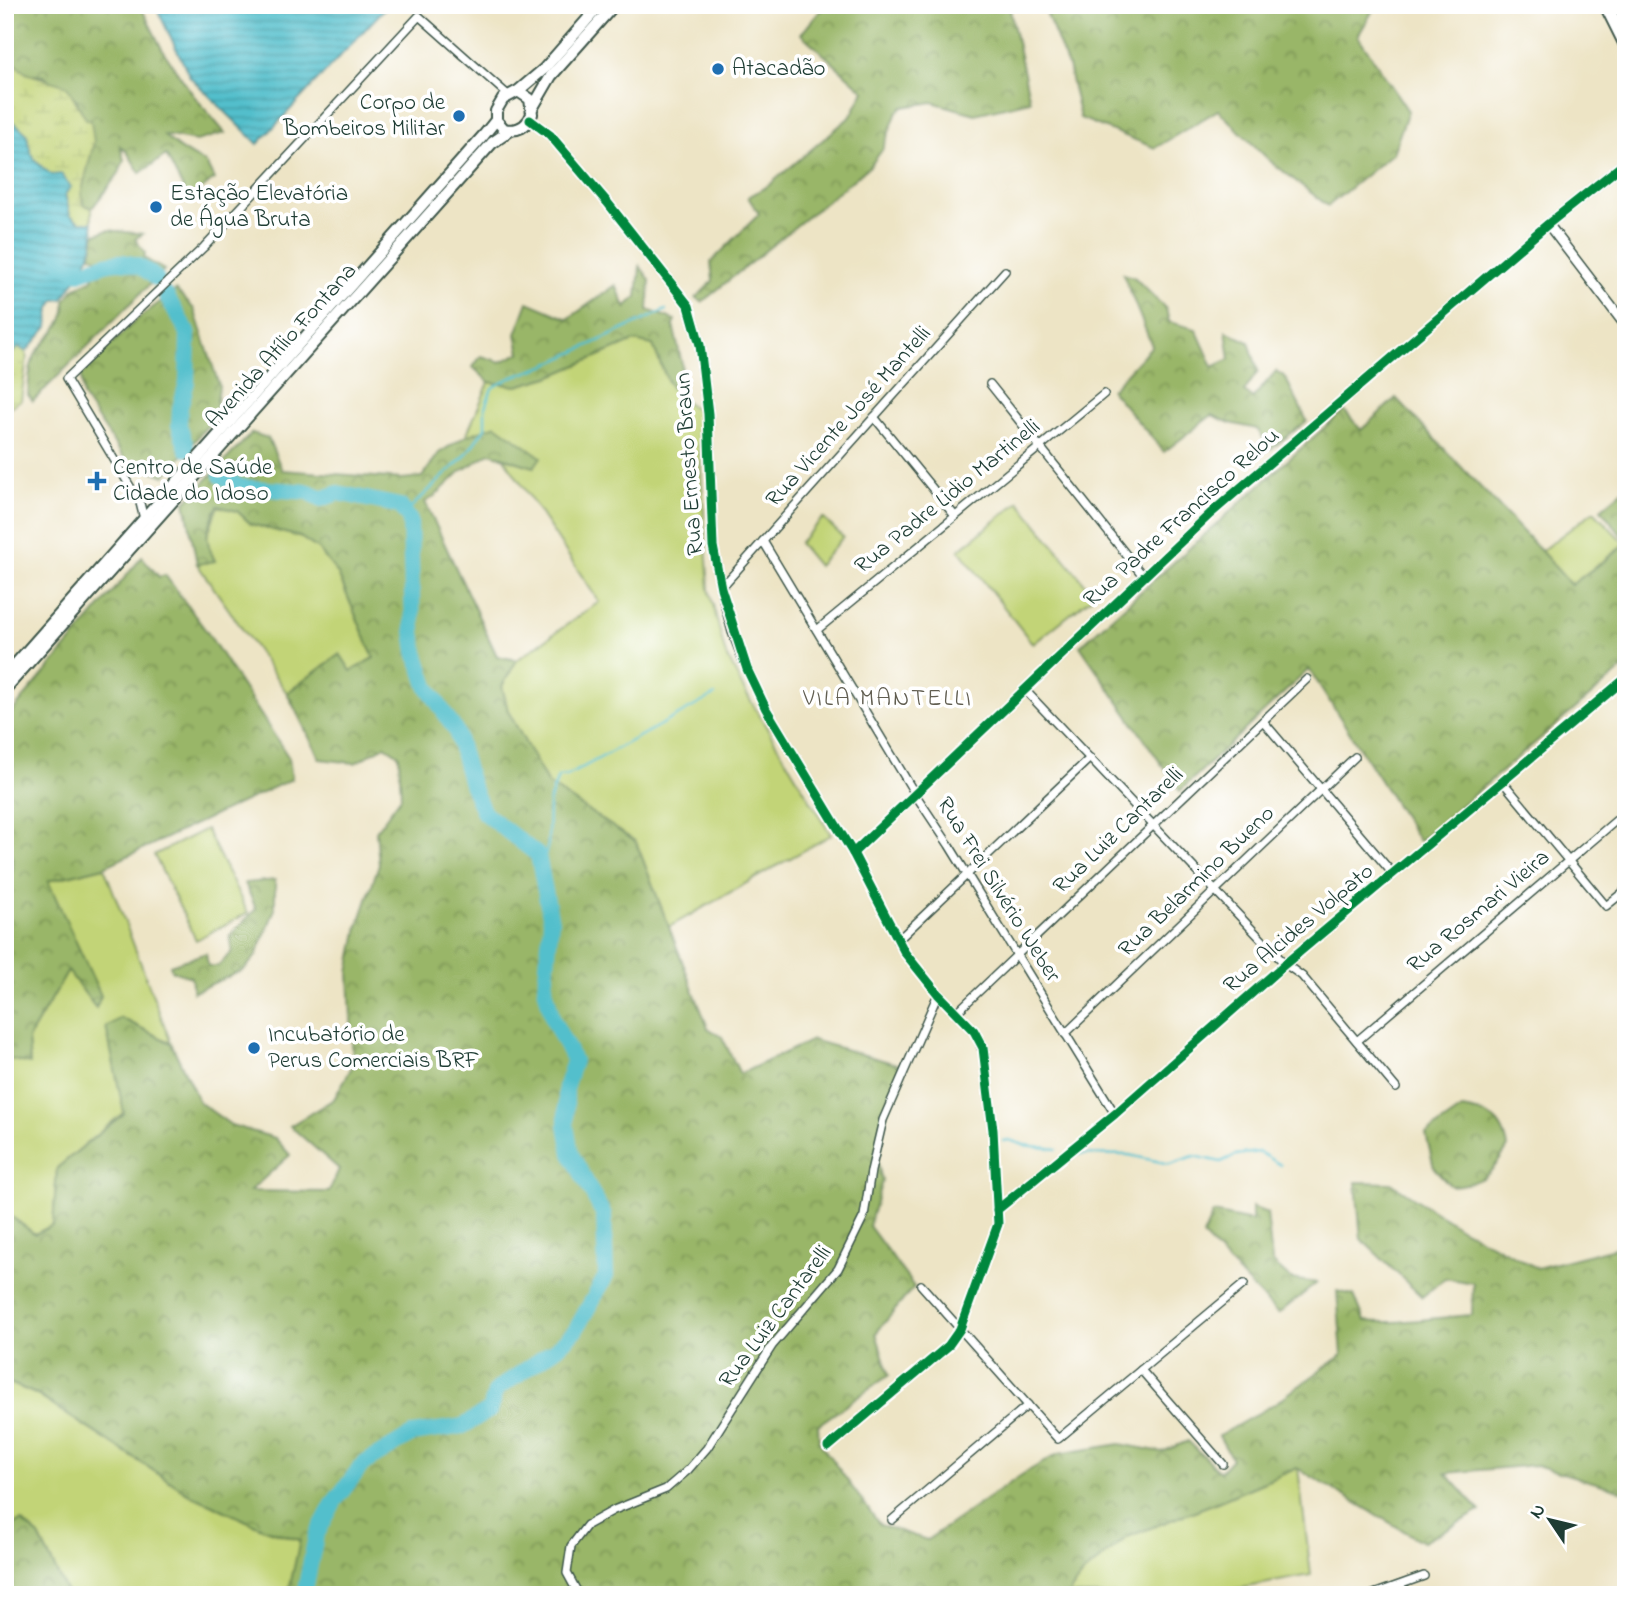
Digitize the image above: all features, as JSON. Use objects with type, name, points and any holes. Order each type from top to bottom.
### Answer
[{"type":"highway","points":[[1606,5],[1626,45]]},
{"type":"main road","points":[[600,5],[544,69],[499,104],[496,120],[504,129],[524,127],[551,76],[614,5]]},
{"type":"main road","points":[[513,93],[530,99],[533,107]]},
{"type":"main road","name":"Avenida Atílio Fontana","points":[[5,689],[496,120]]},
{"type":"main road","name":"Avenida Atílio Fontana","points":[[5,676],[492,143],[510,130]]},
{"type":"street","points":[[145,524],[140,503],[66,379],[204,247],[419,16],[513,93]]},
{"type":"street","name":"Rua Ernesto Braun","points":[[530,120],[550,135],[685,299],[700,345],[708,414],[713,546],[721,588],[738,645],[766,709],[853,853],[897,941],[938,994],[974,1031],[985,1057],[993,1130],[998,1224],[960,1329]]},
{"type":"street","name":"Rua Padre Francisco Relou","points":[[853,853],[1230,496],[1548,223],[1626,162]]},
{"type":"street","points":[[1548,223],[1626,326]]},
{"type":"street","name":"Rua Vicente José Mantelli","points":[[721,588],[1005,271]]},
{"type":"street","points":[[990,384],[1144,577]]},
{"type":"street","name":"Rua Padre Lidio Martinelli","points":[[817,630],[1104,394]]},
{"type":"street","points":[[874,417],[955,516]]},
{"type":"street","name":"Rua Frei Silvério Weber","points":[[763,541],[915,794],[1115,1114]]},
{"type":"street","name":"Rua Alcides Volpato","points":[[997,1210],[1115,1114],[1285,964],[1626,678]]},
{"type":"street","name":"Rua Luiz Cantarelli","points":[[957,1012],[1307,679]]},
{"type":"street","points":[[1024,690],[1285,964],[1301,975],[1396,1088]]},
{"type":"street","points":[[1263,721],[1393,874]]},
{"type":"street","name":"Rua Belarmino Bueno","points":[[1065,1034],[1355,757]]},
{"type":"street","points":[[897,941],[1090,758]]},
{"type":"street","points":[[1503,782],[1606,906],[1626,890]]},
{"type":"street","name":"Rua Rosmari Vieira","points":[[1357,1041],[1626,812]]},
{"type":"street","name":"Rua Luiz Cantarelli","points":[[579,1595],[567,1573],[571,1546],[587,1525],[614,1510],[666,1489],[688,1470],[707,1448],[772,1346],[838,1269],[864,1216],[883,1120],[938,994]]},
{"type":"street","points":[[921,1285],[1058,1439],[1244,1284]]},
{"type":"street","points":[[828,1447],[948,1346],[960,1329]]},
{"type":"street","points":[[1141,1370],[1223,1464]]},
{"type":"street","points":[[892,1520],[1028,1405]]},
{"type":"street","points":[[1371,1595],[1424,1576]]},
{"type":"green space","points":[[5,5],[140,5],[163,51],[194,96],[225,133],[196,141],[163,135],[183,151],[206,163],[214,179],[189,200],[166,155],[140,173],[120,146],[124,160],[119,173],[92,208],[84,205],[81,194],[94,142],[76,99],[43,76],[26,73],[5,55]]},
{"type":"green space","points":[[825,5],[1019,5],[1010,10],[1030,101],[975,114],[932,102],[903,107],[897,112],[882,150],[870,166],[702,302],[696,298],[713,281],[711,262],[759,214],[748,197],[768,186],[851,116],[864,91],[801,34]]},
{"type":"green space","points":[[1043,5],[1376,5],[1358,36],[1408,111],[1393,153],[1328,206],[1269,160],[1218,110],[1155,148],[1080,118],[1068,66]]},
{"type":"green space","points":[[5,55],[26,73],[67,86],[86,119],[91,121],[94,142],[81,194],[84,205],[92,208],[92,222],[80,222],[70,215],[65,193],[71,187],[40,167],[31,154],[27,134],[15,123],[5,121]]},
{"type":"green space","points":[[108,230],[143,234],[135,239],[145,253],[144,258],[164,270],[33,401],[28,395],[34,357],[61,323],[65,301],[74,289],[93,279],[95,267],[100,260],[91,255],[95,234]]},
{"type":"green space","points":[[640,266],[650,280],[648,310],[675,320],[673,325],[682,364],[679,399],[668,382],[653,345],[634,341],[549,377],[517,386],[489,382],[473,367],[481,356],[501,362],[520,353],[516,334],[528,302],[568,319],[616,285],[625,307],[637,297]]},
{"type":"green space","points":[[1123,274],[1134,277],[1166,309],[1169,322],[1196,329],[1213,367],[1230,359],[1226,331],[1249,342],[1258,371],[1244,392],[1253,398],[1276,371],[1285,377],[1307,421],[1271,449],[1257,429],[1230,423],[1212,415],[1164,452],[1111,390],[1152,346]]},
{"type":"green space","points":[[176,290],[194,309],[219,385],[215,417],[165,476],[126,461],[83,397],[81,375],[135,321]]},
{"type":"green space","points":[[634,341],[653,345],[673,389],[697,409],[709,589],[725,652],[743,688],[831,835],[669,927],[636,842],[548,785],[508,711],[502,686],[517,660],[599,602],[504,458],[534,467],[466,436],[489,382],[517,386],[549,377]]},
{"type":"green space","points":[[19,347],[26,352],[27,358],[21,400],[5,410],[5,359]]},
{"type":"green space","points":[[1396,398],[1571,585],[1626,545],[1626,666],[1419,841],[1309,669],[1180,791],[1080,646],[1344,410],[1361,430]]},
{"type":"green space","points":[[496,425],[541,457],[534,467],[490,453],[460,472],[425,502],[497,656],[517,660],[502,686],[508,711],[548,784],[636,842],[708,1028],[722,1037],[740,1074],[812,1040],[903,1066],[888,1100],[877,1159],[882,1181],[869,1226],[914,1287],[876,1333],[889,1375],[818,1425],[819,1442],[880,1525],[927,1540],[1023,1474],[1058,1454],[1120,1444],[1162,1452],[1188,1441],[1220,1472],[1232,1459],[1219,1436],[1274,1404],[1342,1355],[1337,1291],[1354,1295],[1365,1321],[1405,1321],[1472,1315],[1473,1283],[1445,1278],[1422,1297],[1361,1239],[1356,1182],[1391,1183],[1462,1229],[1537,1268],[1626,1245],[1626,1492],[1536,1465],[1446,1473],[1480,1511],[1423,1542],[1297,1468],[1127,1537],[1082,1575],[1068,1595],[288,1595],[300,1540],[262,1528],[191,1495],[36,1394],[5,1381],[5,1212],[35,1234],[53,1225],[57,1168],[124,1113],[106,1027],[121,1018],[171,1043],[199,1102],[231,1125],[275,1138],[290,1155],[250,1191],[329,1192],[339,1169],[290,1126],[334,1099],[353,1065],[349,972],[358,926],[379,864],[376,831],[401,797],[399,755],[385,746],[355,763],[320,759],[287,693],[340,654],[351,671],[374,658],[338,574],[318,549],[300,537],[251,524],[237,511],[218,506],[208,534],[215,561],[197,564],[185,502],[252,433],[268,438],[282,470],[402,479],[422,477],[439,453],[466,436]]},
{"type":"green space","points":[[1626,488],[1626,541],[1601,509]]},
{"type":"green space","points":[[1019,502],[1094,595],[1033,644],[959,550]]},
{"type":"green space","points":[[218,506],[237,511],[251,524],[300,537],[318,549],[338,574],[374,658],[351,671],[340,654],[287,693],[197,564],[215,561],[205,542]]},
{"type":"green space","points":[[1594,511],[1625,544],[1571,585],[1541,551]]},
{"type":"green space","points":[[823,518],[843,537],[818,566],[799,543]]},
{"type":"green space","points":[[142,557],[159,577],[165,575],[207,632],[289,758],[292,779],[104,867],[48,881],[101,996],[96,1008],[68,971],[28,1039],[30,1064],[5,1058],[5,879],[13,870],[8,840],[5,837],[5,720]]},
{"type":"green space","points":[[206,829],[248,913],[196,940],[154,855]]},
{"type":"green space","points":[[104,867],[171,1043],[121,1018],[124,1112],[57,1168],[53,1225],[35,1234],[5,1212],[5,1058],[30,1063],[28,1039],[68,971],[95,1007],[101,996],[47,881]]},
{"type":"green space","points":[[275,880],[275,909],[256,956],[244,970],[193,992],[191,977],[172,971],[170,965],[206,953],[208,966],[218,966],[232,952],[230,936],[256,909],[245,883]]},
{"type":"green space","points":[[1462,1109],[1487,1115],[1498,1123],[1508,1147],[1486,1176],[1472,1183],[1451,1186],[1434,1168],[1426,1134]]},
{"type":"green space","points":[[1252,1207],[1267,1213],[1272,1262],[1291,1279],[1317,1283],[1278,1314],[1203,1236],[1213,1213],[1252,1221]]},
{"type":"green space","points":[[5,1381],[35,1394],[191,1495],[262,1528],[301,1541],[288,1595],[68,1595],[39,1536],[21,1521],[5,1529]]},
{"type":"green space","points":[[1298,1468],[1311,1575],[1204,1595],[1068,1595],[1082,1575],[1127,1537]]},
{"type":"green space","points":[[21,1521],[39,1536],[68,1595],[5,1595],[5,1529]]},
{"type":"water","points":[[155,5],[388,5],[258,144],[190,77]]},
{"type":"water","points":[[5,121],[15,123],[27,134],[31,153],[41,166],[52,175],[61,174],[71,187],[65,194],[70,215],[80,222],[92,222],[94,232],[90,253],[81,272],[63,299],[55,300],[50,308],[48,327],[26,352],[19,347],[5,359]]},
{"type":"waterway","points":[[60,261],[79,273],[110,263],[128,263],[138,266],[157,279]]},
{"type":"waterway","points":[[166,295],[188,333],[187,382],[180,408],[179,425],[187,449]]},
{"type":"waterway","points":[[406,512],[465,456],[485,428],[485,407],[492,388],[666,310]]},
{"type":"waterway","points":[[221,476],[240,487],[309,492],[321,499],[338,493],[400,506],[410,520],[413,631],[416,652],[427,686],[456,731],[471,784],[484,813],[538,855],[551,921],[545,988],[553,1020],[574,1061],[566,1085],[566,1125],[571,1154],[604,1215],[606,1276],[575,1331],[557,1348],[496,1390],[490,1410],[463,1426],[413,1434],[363,1464],[334,1502],[316,1536],[304,1595]]},
{"type":"waterway","points":[[541,871],[548,844],[549,802],[558,777],[567,776],[715,695]]},
{"type":"waterway","points":[[1003,1141],[1057,1149]]},
{"type":"waterway","points":[[1073,1151],[1080,1154],[1129,1155],[1170,1164],[1194,1156],[1221,1162],[1236,1155],[1259,1152],[1281,1165]]},
{"type":"cycle path","points":[[530,120],[550,135],[689,306],[700,345],[708,414],[713,546],[721,588],[747,669],[766,709],[853,853],[905,953],[938,994],[974,1031],[983,1048],[993,1130],[998,1224],[960,1329],[948,1346],[828,1447]]},
{"type":"cycle path","points":[[853,853],[1210,514],[1548,224],[1626,162]]},
{"type":"cycle path","points":[[997,1210],[1115,1114],[1285,964],[1626,678]]},
{"type":"place","name":"Atacadão","points":[[718,69]]},
{"type":"place","name":"Corpo de Bombeiros Militar","points":[[459,116]]},
{"type":"place","name":"Estação Elevatória de Água Bruta","points":[[156,207]]},
{"type":"place","name":"Centro de Saúde Cidade do Idoso","points":[[97,481]]},
{"type":"place","name":"Incubatório de Perus Comerciais BRF","points":[[254,1048]]},
{"type":"district","name":"VILA MANTELLI","points":[[888,699]]}]
